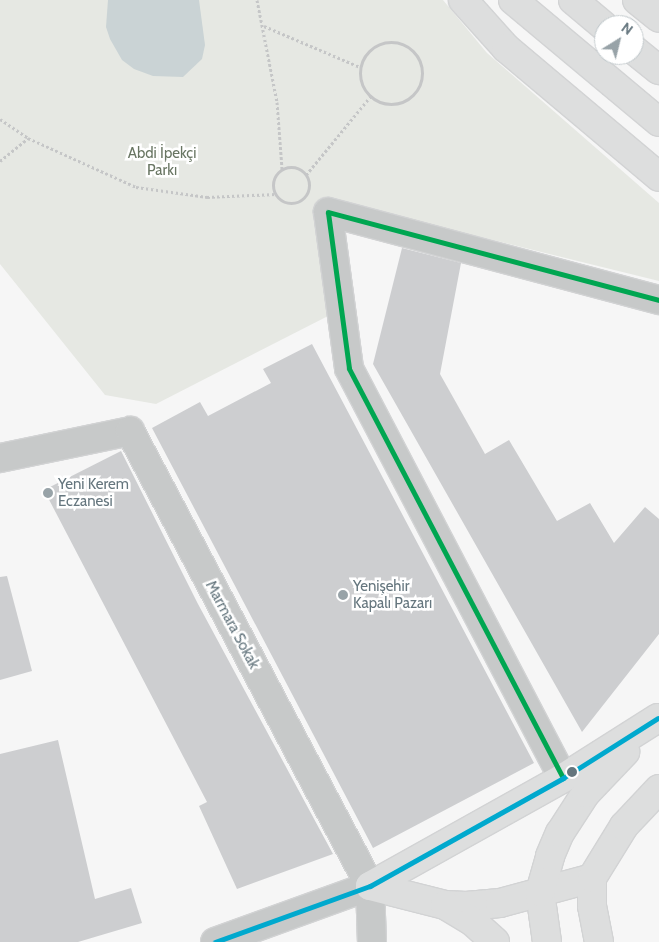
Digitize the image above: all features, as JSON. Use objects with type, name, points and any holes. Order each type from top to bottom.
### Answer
[{"type":"main road","points":[[463,0],[506,48],[659,177]]},
{"type":"main road","points":[[513,0],[659,122]]},
{"type":"main road","points":[[637,0],[659,18]]},
{"type":"main road","points":[[644,58],[659,70]]},
{"type":"main road","points":[[370,886],[564,778],[659,718]]},
{"type":"main road","points":[[547,942],[540,892],[550,856],[572,813],[597,781],[659,718]]},
{"type":"main road","points":[[599,942],[592,906],[592,878],[624,826],[659,789]]},
{"type":"main road","points":[[370,886],[445,905],[500,903],[592,878]]},
{"type":"main road","points":[[445,905],[472,921],[495,942]]},
{"type":"street","points":[[564,778],[349,368],[328,212],[659,300]]},
{"type":"street","name":"Marmara Sokak","points":[[0,458],[130,431],[370,886],[372,942]]},
{"type":"street","points":[[215,942],[370,886]]},
{"type":"path","points":[[257,0],[264,26],[277,102],[282,169],[274,180],[276,194]]},
{"type":"path","points":[[264,26],[360,67]]},
{"type":"path","points":[[389,42],[412,50],[421,64],[419,88],[408,100],[384,104],[370,96],[361,83],[360,67],[367,52],[389,42]]},
{"type":"path","points":[[306,176],[370,96]]},
{"type":"path","points":[[0,120],[28,138],[136,187],[207,197],[276,194],[287,202],[300,200],[308,189],[306,176],[295,167],[282,169]]},
{"type":"path","points":[[0,161],[28,138]]},
{"type":"green space","name":"Abdi İpekçi Parkı","points":[[0,0],[443,0],[487,53],[659,203],[659,281],[326,199],[330,315],[156,404],[105,395],[0,264]]},
{"type":"shaded area","points":[[108,0],[199,0],[205,45],[202,59],[183,77],[153,76],[134,69],[122,60],[110,39],[106,27]]},
{"type":"building","points":[[402,248],[461,263],[440,374],[485,454],[509,440],[557,521],[590,503],[614,543],[645,507],[659,519],[659,634],[582,732],[373,364]]},
{"type":"building","name":"Yenişehir Kapalı Pazarı","points":[[312,344],[534,763],[373,848],[152,428],[200,402],[208,416],[271,383],[263,369]]},
{"type":"building","points":[[121,451],[198,604],[333,854],[237,889],[199,806],[207,802],[44,490]]},
{"type":"building","points":[[7,576],[32,671],[0,680],[0,577]]},
{"type":"building","points":[[58,740],[95,899],[131,888],[142,923],[78,942],[0,942],[0,754]]},
{"type":"transit line","points":[[563,778],[349,368],[328,212],[659,300]]},
{"type":"transit line","points":[[215,942],[370,886],[563,778],[658,718]]},
{"type":"place","name":"Yeni Kerem Eczanesi","points":[[48,493]]},
{"type":"place","name":"Yenişehir Kapalı Pazarı","points":[[343,595]]}]
